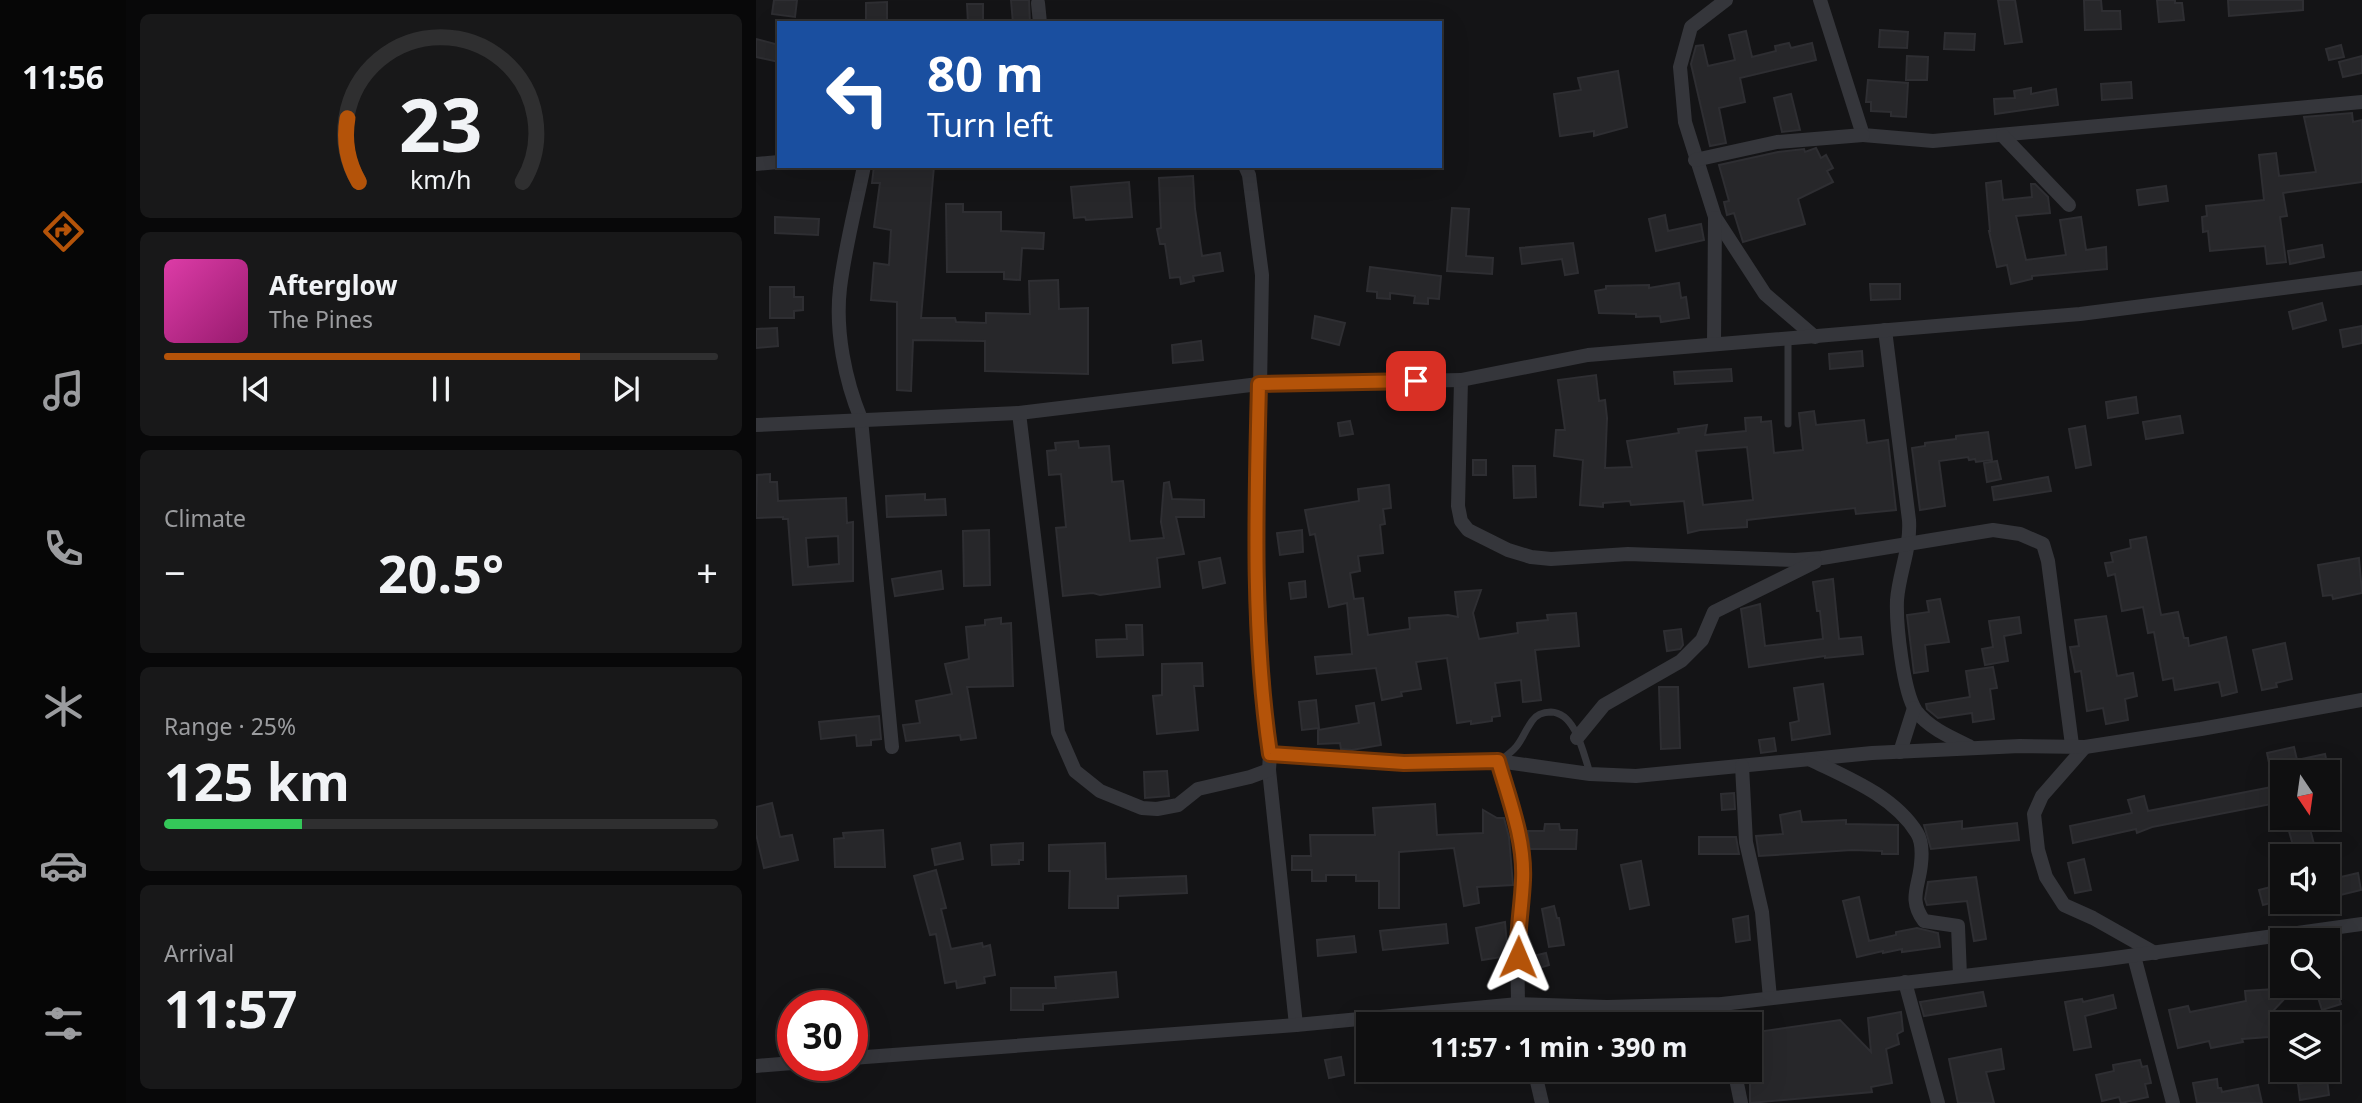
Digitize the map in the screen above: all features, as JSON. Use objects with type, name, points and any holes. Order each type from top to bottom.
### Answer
[{"type":"street","points":[[1726,0],[1691,27],[1680,67],[1685,122],[1695,160],[1715,217],[1765,294],[1815,337]]},
{"type":"street","points":[[1820,0],[1863,135]]},
{"type":"street","points":[[1038,3],[1040,21]]},
{"type":"street","points":[[1695,160],[1777,142],[1863,135],[1933,141],[2362,102]]},
{"type":"street","points":[[2003,136],[2069,205]]},
{"type":"street","points":[[756,164],[777,162]]},
{"type":"street","points":[[864,168],[840,289],[839,328],[850,392],[861,419],[892,747]]},
{"type":"street","points":[[1246,168],[1262,275],[1257,556],[1264,708],[1296,1026]]},
{"type":"street","points":[[1714,343],[1715,217]]},
{"type":"street","points":[[756,425],[1019,413],[1259,384],[1461,380],[1588,355],[2156,306],[2362,278]]},
{"type":"street","points":[[1885,330],[1909,520],[1909,543],[1897,599],[1901,656],[1914,708],[1928,724],[1973,748]]},
{"type":"street","points":[[1461,380],[1458,506],[1461,521],[1468,530],[1508,550],[1531,557],[1551,559],[1628,554],[1795,560],[1993,530],[2020,534],[2043,544],[2078,746],[2042,796],[2034,814],[2038,850],[2046,877],[2064,905],[2155,953]]},
{"type":"street","points":[[1019,413],[1058,732],[1075,771],[1100,791],[1142,808],[1157,809],[1178,805],[1198,789],[1269,770]]},
{"type":"street","points":[[1577,738],[1604,705],[1681,661],[1702,640],[1714,612],[1822,558]]},
{"type":"street","points":[[1270,754],[1404,763],[1498,761],[1590,774],[1636,776],[1900,751],[2078,746],[2214,727],[2362,700]]},
{"type":"street","points":[[1900,751],[1914,708]]},
{"type":"street","points":[[1810,760],[1866,787],[1898,811],[1918,834],[1921,866],[1915,887],[1917,912],[1924,921],[1958,926],[1960,976]]},
{"type":"street","points":[[1498,761],[1519,835],[1524,878],[1517,933],[1520,1012]]},
{"type":"street","points":[[1742,766],[1746,842],[1762,912],[1770,998]]},
{"type":"street","points":[[868,1057],[1296,1026],[1518,1004],[1607,1007],[1721,1004],[2134,956],[2362,924]]},
{"type":"street","points":[[2134,956],[2173,1103]]},
{"type":"street","points":[[1905,982],[1938,1103]]},
{"type":"street","points":[[1721,1004],[1723,1012]]},
{"type":"street","points":[[756,1066],[777,1064]]},
{"type":"street","points":[[1537,1082],[1542,1103]]},
{"type":"street","points":[[1737,1082],[1741,1103]]},
{"type":"lane","points":[[1788,339],[1788,425]]},
{"type":"lane","points":[[1498,761],[1517,748],[1533,718],[1545,712],[1556,713],[1566,716],[1590,774]]},
{"type":"building","points":[[774,0],[797,0],[795,17],[772,14]]},
{"type":"building","points":[[1011,0],[1029,0],[1030,21],[1013,21]]},
{"type":"building","points":[[1998,0],[2015,0],[2022,42],[2005,44]]},
{"type":"building","points":[[2084,0],[2101,0],[2102,11],[2120,11],[2121,29],[2085,30]]},
{"type":"building","points":[[2157,0],[2175,0],[2175,3],[2182,3],[2184,20],[2159,22]]},
{"type":"building","points":[[2228,0],[2303,0],[2303,10],[2229,16]]},
{"type":"building","points":[[887,2],[887,21],[866,21],[866,3]]},
{"type":"building","points":[[967,4],[983,4],[983,21],[968,21]]},
{"type":"building","points":[[1880,30],[1908,32],[1907,48],[1879,47]]},
{"type":"building","points":[[1746,31],[1752,57],[1776,51],[1775,46],[1789,43],[1791,48],[1812,43],[1816,60],[1740,78],[1745,102],[1719,108],[1726,143],[1710,146],[1691,64],[1696,46],[1703,45],[1708,66],[1735,60],[1729,35]]},
{"type":"building","points":[[1945,33],[1975,34],[1974,50],[1944,49]]},
{"type":"building","points":[[756,39],[777,44],[777,62],[756,57]]},
{"type":"building","points":[[2341,45],[2344,57],[2329,60],[2326,49]]},
{"type":"building","points":[[1907,56],[1928,57],[1927,80],[1906,80]]},
{"type":"building","points":[[2362,56],[2362,73],[2343,77],[2339,62]]},
{"type":"building","points":[[1618,71],[1627,127],[1594,136],[1594,131],[1560,136],[1554,94],[1581,90],[1578,78]]},
{"type":"building","points":[[1868,80],[1908,83],[1906,117],[1891,116],[1891,112],[1871,111],[1871,102],[1866,102]]},
{"type":"building","points":[[2131,82],[2132,98],[2102,100],[2101,84]]},
{"type":"building","points":[[2031,88],[2031,94],[2056,89],[2058,105],[1995,114],[1994,99],[2015,98],[2014,91]]},
{"type":"building","points":[[1791,94],[1800,130],[1782,132],[1774,98]]},
{"type":"building","points":[[2352,113],[2353,122],[2362,120],[2362,182],[2283,193],[2287,216],[2280,217],[2286,262],[2267,264],[2265,246],[2210,251],[2208,231],[2203,232],[2202,217],[2207,216],[2206,206],[2264,200],[2259,155],[2276,153],[2279,176],[2316,172],[2304,117]]},
{"type":"building","points":[[1816,148],[1821,158],[1826,155],[1833,168],[1827,171],[1833,182],[1798,199],[1805,224],[1743,242],[1734,213],[1727,215],[1724,202],[1729,201],[1719,165],[1778,152],[1804,149],[1805,152]]},
{"type":"building","points":[[874,168],[934,168],[921,318],[955,318],[956,322],[986,323],[986,313],[1030,314],[1029,281],[1058,280],[1059,309],[1088,308],[1088,374],[985,371],[985,341],[913,340],[911,391],[897,390],[897,302],[871,300],[874,263],[889,265],[891,230],[874,227],[880,183],[872,183]]},
{"type":"building","points":[[1193,176],[1202,256],[1220,253],[1223,271],[1193,276],[1194,281],[1181,284],[1180,277],[1170,278],[1165,244],[1160,244],[1157,229],[1161,228],[1159,178]]},
{"type":"building","points":[[2001,181],[2003,200],[2032,197],[2031,184],[2035,184],[2048,197],[2050,213],[2016,216],[2026,260],[2066,255],[2060,220],[2081,217],[2086,250],[2106,247],[2107,269],[2032,276],[2032,279],[2011,284],[2007,265],[1997,267],[1989,231],[1986,183]]},
{"type":"building","points":[[1129,182],[1132,217],[1086,220],[1085,217],[1074,218],[1071,187]]},
{"type":"building","points":[[2166,186],[2168,201],[2139,205],[2137,190]]},
{"type":"building","points":[[946,204],[963,204],[963,212],[1001,212],[1001,231],[1044,233],[1043,249],[1022,248],[1020,280],[1004,279],[1004,272],[947,272]]},
{"type":"building","points":[[1452,208],[1469,209],[1466,256],[1493,258],[1492,274],[1447,271]]},
{"type":"building","points":[[1665,215],[1668,231],[1701,224],[1704,240],[1656,251],[1649,219]]},
{"type":"building","points":[[775,217],[819,219],[818,235],[775,233]]},
{"type":"building","points":[[1573,243],[1578,273],[1565,275],[1562,259],[1522,264],[1520,248]]},
{"type":"building","points":[[2322,245],[2324,257],[2290,264],[2288,251]]},
{"type":"building","points":[[1370,267],[1441,276],[1439,299],[1428,298],[1428,304],[1414,303],[1415,296],[1390,293],[1390,299],[1377,298],[1377,292],[1367,291]]},
{"type":"building","points":[[1679,283],[1681,298],[1686,297],[1689,318],[1661,322],[1660,316],[1636,317],[1636,314],[1599,313],[1595,291],[1606,289],[1606,286],[1649,285],[1649,288]]},
{"type":"building","points":[[1870,284],[1900,284],[1900,299],[1871,300]]},
{"type":"building","points":[[770,287],[794,287],[794,297],[803,297],[803,310],[794,311],[794,318],[770,318]]},
{"type":"building","points":[[2322,303],[2326,320],[2293,329],[2289,312]]},
{"type":"building","points":[[1315,316],[1345,323],[1339,345],[1312,338]]},
{"type":"building","points":[[2362,326],[2362,343],[2343,347],[2340,330]]},
{"type":"building","points":[[777,328],[778,346],[756,348],[756,329]]},
{"type":"building","points":[[1201,341],[1203,360],[1173,363],[1172,345]]},
{"type":"building","points":[[1862,351],[1863,366],[1830,369],[1829,354]]},
{"type":"building","points":[[1731,369],[1732,381],[1675,384],[1674,372]]},
{"type":"building","points":[[1596,375],[1599,401],[1605,400],[1607,418],[1605,468],[1632,467],[1627,441],[1679,433],[1678,429],[1707,425],[1705,435],[1746,431],[1745,418],[1761,417],[1761,422],[1771,421],[1774,453],[1803,450],[1799,413],[1814,411],[1816,425],[1864,420],[1867,443],[1888,440],[1896,510],[1856,514],[1855,508],[1747,520],[1747,527],[1688,533],[1684,501],[1631,505],[1630,501],[1603,503],[1603,507],[1580,505],[1583,460],[1554,456],[1556,430],[1565,430],[1558,380]],"holes":[[[1747,447],[1753,500],[1703,505],[1696,451]]]},
{"type":"building","points":[[2136,397],[2138,413],[2108,418],[2106,402]]},
{"type":"building","points":[[2180,416],[2183,433],[2146,439],[2143,422]]},
{"type":"building","points":[[1350,421],[1353,434],[1340,436],[1338,423]]},
{"type":"building","points":[[2085,426],[2091,465],[2076,468],[2069,429]]},
{"type":"building","points":[[1988,432],[1992,460],[1976,462],[1968,457],[1939,461],[1945,506],[1920,510],[1912,448],[1925,446],[1925,443],[1956,439],[1956,436]]},
{"type":"building","points":[[1078,441],[1079,448],[1109,446],[1112,482],[1123,481],[1130,541],[1164,538],[1161,522],[1164,483],[1169,482],[1172,499],[1204,500],[1204,517],[1176,517],[1184,554],[1157,558],[1160,587],[1100,595],[1093,593],[1063,596],[1056,528],[1066,527],[1061,474],[1049,475],[1047,451],[1056,450],[1055,443]]},
{"type":"building","points":[[1473,460],[1486,460],[1486,475],[1473,475]]},
{"type":"building","points":[[1997,461],[2001,479],[1987,482],[1984,463]]},
{"type":"building","points":[[1513,466],[1535,466],[1536,497],[1514,498]]},
{"type":"building","points":[[770,474],[770,482],[777,482],[778,501],[846,498],[847,523],[853,522],[853,581],[793,585],[788,519],[756,518],[757,475]],"holes":[[[838,536],[839,564],[808,567],[806,538]]]},
{"type":"building","points":[[2048,477],[2051,491],[1994,500],[1992,487]]},
{"type":"building","points":[[1389,485],[1391,508],[1383,509],[1385,524],[1380,525],[1383,553],[1358,556],[1360,571],[1350,573],[1354,599],[1363,598],[1368,635],[1410,629],[1409,618],[1448,615],[1458,617],[1455,592],[1481,590],[1473,613],[1479,639],[1518,633],[1517,623],[1548,620],[1547,615],[1576,613],[1579,646],[1535,650],[1541,700],[1523,702],[1521,680],[1495,683],[1500,716],[1492,717],[1492,721],[1457,723],[1447,658],[1416,662],[1421,689],[1401,692],[1402,696],[1382,700],[1376,668],[1317,674],[1315,657],[1352,654],[1347,603],[1329,607],[1315,534],[1310,535],[1305,510],[1359,501],[1358,489]]},
{"type":"building","points":[[925,494],[925,500],[945,499],[946,515],[887,517],[886,496]]},
{"type":"building","points":[[989,530],[990,585],[964,586],[963,531]]},
{"type":"building","points":[[1302,530],[1303,552],[1280,555],[1277,533]]},
{"type":"building","points":[[2146,537],[2161,615],[2178,612],[2184,638],[2188,638],[2189,646],[2226,637],[2237,692],[2222,696],[2219,682],[2175,690],[2173,678],[2163,680],[2154,632],[2148,633],[2143,607],[2122,611],[2115,574],[2108,576],[2105,563],[2113,562],[2111,553],[2131,548],[2130,540]]},
{"type":"building","points":[[1220,558],[1225,583],[1203,588],[1199,562]]},
{"type":"building","points":[[2359,558],[2362,593],[2333,599],[2332,595],[2323,596],[2318,565]]},
{"type":"building","points":[[941,571],[943,589],[895,596],[892,579]]},
{"type":"building","points":[[1833,579],[1839,639],[1861,637],[1863,654],[1825,656],[1749,667],[1741,609],[1760,604],[1765,646],[1823,639],[1813,582]]},
{"type":"building","points":[[1305,581],[1306,597],[1291,599],[1289,583]]},
{"type":"building","points":[[1940,599],[1949,642],[1925,645],[1928,671],[1914,673],[1907,615],[1929,612],[1927,601]]},
{"type":"building","points":[[2106,616],[2117,676],[2133,673],[2137,696],[2125,699],[2128,720],[2106,724],[2103,708],[2087,711],[2081,671],[2075,672],[2070,647],[2079,646],[2075,620]]},
{"type":"building","points":[[2019,617],[2021,633],[2004,636],[2008,661],[1985,665],[1982,649],[1993,647],[1989,621]]},
{"type":"building","points":[[1001,618],[1001,624],[1011,623],[1013,686],[967,687],[976,738],[961,740],[960,735],[906,741],[903,725],[920,723],[916,701],[952,694],[945,664],[969,659],[966,627],[985,625],[985,620]]},
{"type":"building","points":[[1126,625],[1142,625],[1143,655],[1097,657],[1096,640],[1127,639]]},
{"type":"building","points":[[1681,629],[1683,645],[1680,649],[1667,651],[1664,631]]},
{"type":"building","points":[[2285,643],[2292,679],[2276,683],[2277,687],[2262,690],[2253,650]]},
{"type":"building","points":[[1202,663],[1203,686],[1194,686],[1198,730],[1157,734],[1153,696],[1162,695],[1162,664]]},
{"type":"building","points":[[1993,667],[1997,688],[1990,689],[1994,719],[1973,722],[1972,713],[1938,718],[1927,709],[1926,704],[1970,697],[1966,671]]},
{"type":"building","points":[[1823,684],[1830,734],[1792,740],[1790,723],[1799,721],[1794,688]]},
{"type":"building","points":[[1659,687],[1678,687],[1680,748],[1661,749]]},
{"type":"building","points":[[1316,700],[1319,728],[1302,730],[1299,702]]},
{"type":"building","points":[[1374,703],[1381,745],[1352,750],[1341,749],[1340,743],[1318,744],[1318,730],[1359,723],[1356,706]]},
{"type":"building","points":[[879,716],[881,739],[871,740],[871,745],[857,746],[856,735],[821,739],[819,722]]},
{"type":"building","points":[[1774,738],[1776,751],[1761,753],[1759,740]]},
{"type":"building","points":[[2294,747],[2297,760],[2270,760],[2270,767],[2267,753]]},
{"type":"building","points":[[2325,754],[2326,760],[2297,760]]},
{"type":"building","points":[[1167,771],[1169,796],[1145,798],[1144,772]]},
{"type":"building","points":[[2270,787],[2270,804],[2152,827],[2137,833],[2136,829],[2073,843],[2070,826],[2132,813],[2128,800],[2144,796],[2148,811]]},
{"type":"building","points":[[1734,793],[1735,809],[1722,810],[1721,794]]},
{"type":"building","points":[[772,803],[780,837],[792,835],[798,860],[764,868],[756,834],[756,807]]},
{"type":"building","points":[[1435,804],[1437,835],[1483,833],[1483,810],[1497,818],[1504,818],[1509,837],[1513,885],[1477,887],[1479,903],[1464,906],[1454,848],[1399,852],[1399,908],[1379,908],[1379,881],[1356,881],[1356,875],[1326,875],[1326,881],[1312,881],[1312,870],[1292,870],[1292,856],[1311,856],[1310,835],[1375,835],[1373,808]]},
{"type":"building","points":[[1800,811],[1802,822],[1846,820],[1846,824],[1898,825],[1898,854],[1852,850],[1759,856],[1756,836],[1783,834],[1780,815]]},
{"type":"building","points":[[1962,821],[1962,829],[2017,823],[2019,840],[1931,849],[1924,825]]},
{"type":"building","points":[[1545,824],[1559,824],[1560,830],[1577,830],[1576,849],[1530,849],[1528,831],[1544,831]]},
{"type":"building","points":[[883,830],[885,867],[835,867],[834,839],[844,838],[843,833]]},
{"type":"building","points":[[2289,830],[2310,830],[2314,844],[2293,844]]},
{"type":"building","points":[[1699,837],[1736,837],[1739,854],[1699,854]]},
{"type":"building","points":[[960,843],[963,859],[935,865],[932,849]]},
{"type":"building","points":[[1023,843],[1023,860],[1019,860],[1019,864],[992,865],[991,845]]},
{"type":"building","points":[[1105,843],[1106,879],[1186,876],[1187,893],[1118,896],[1118,908],[1069,908],[1070,871],[1049,871],[1049,845]]},
{"type":"building","points":[[2084,859],[2091,890],[2075,893],[2068,863]]},
{"type":"building","points":[[1641,861],[1649,905],[1630,909],[1621,865]]},
{"type":"building","points":[[936,870],[946,908],[941,909],[951,949],[982,943],[983,947],[990,945],[995,975],[984,977],[985,983],[957,988],[956,981],[945,983],[936,934],[930,935],[914,876]]},
{"type":"building","points":[[2358,873],[2361,890],[2340,895],[2340,877]]},
{"type":"building","points":[[1976,877],[1986,939],[1974,941],[1967,901],[1927,905],[1925,899],[1928,882]]},
{"type":"building","points":[[2270,887],[2270,903],[2263,905],[2259,890]]},
{"type":"building","points":[[1859,897],[1869,941],[1917,928],[1938,933],[1940,947],[1902,952],[1902,949],[1883,951],[1857,957],[1843,901]]},
{"type":"building","points":[[1554,906],[1564,945],[1549,947],[1542,909]]},
{"type":"building","points":[[1748,916],[1750,940],[1736,942],[1733,919]]},
{"type":"building","points":[[1505,922],[1508,956],[1482,960],[1476,928]]},
{"type":"building","points":[[1446,924],[1448,943],[1383,950],[1380,931]]},
{"type":"building","points":[[1354,936],[1356,952],[1318,956],[1317,940]]},
{"type":"building","points":[[1546,953],[1549,965],[1536,969],[1533,956]]},
{"type":"building","points":[[1116,972],[1118,997],[1043,1004],[1043,1010],[1011,1010],[1011,988],[1056,988],[1055,977]]},
{"type":"building","points":[[2270,989],[2270,998],[2285,998],[2270,1012],[2270,1037],[2242,1039],[2243,1042],[2211,1048],[2209,1041],[2178,1048],[2169,1010],[2188,1006],[2190,1012],[2246,1001],[2245,991]]},
{"type":"building","points":[[1983,992],[1986,1006],[1924,1016],[1920,1002]]},
{"type":"building","points":[[2113,995],[2116,1008],[2085,1016],[2091,1047],[2074,1050],[2065,1002],[2082,999],[2083,1002]]},
{"type":"building","points":[[2318,998],[2339,998],[2341,1004],[2322,1010]]},
{"type":"building","points":[[1901,1012],[1903,1031],[1897,1034],[1899,1044],[1886,1049],[1892,1083],[1871,1087],[1872,1092],[1750,1103],[1750,1082],[1762,1082],[1762,1031],[1840,1020],[1871,1052],[1868,1018]]},
{"type":"building","points":[[2001,1049],[2004,1069],[1986,1072],[1994,1103],[1958,1103],[1949,1059]]},
{"type":"building","points":[[1341,1057],[1344,1075],[1329,1078],[1325,1060]]},
{"type":"building","points":[[2140,1060],[2142,1067],[2147,1066],[2151,1083],[2145,1084],[2148,1097],[2121,1103],[2119,1097],[2102,1101],[2096,1075],[2114,1071],[2113,1065]]},
{"type":"building","points":[[2217,1079],[2218,1088],[2221,1088],[2222,1092],[2258,1085],[2262,1103],[2197,1103],[2193,1083]]},
{"type":"building","points":[[2327,1082],[2329,1095],[2300,1100],[2298,1084]]},
{"type":"route","points":[[1416,381],[1259,384],[1257,556],[1264,708],[1270,754],[1404,763],[1498,761],[1519,835],[1524,878],[1517,933],[1518,957]]}]
